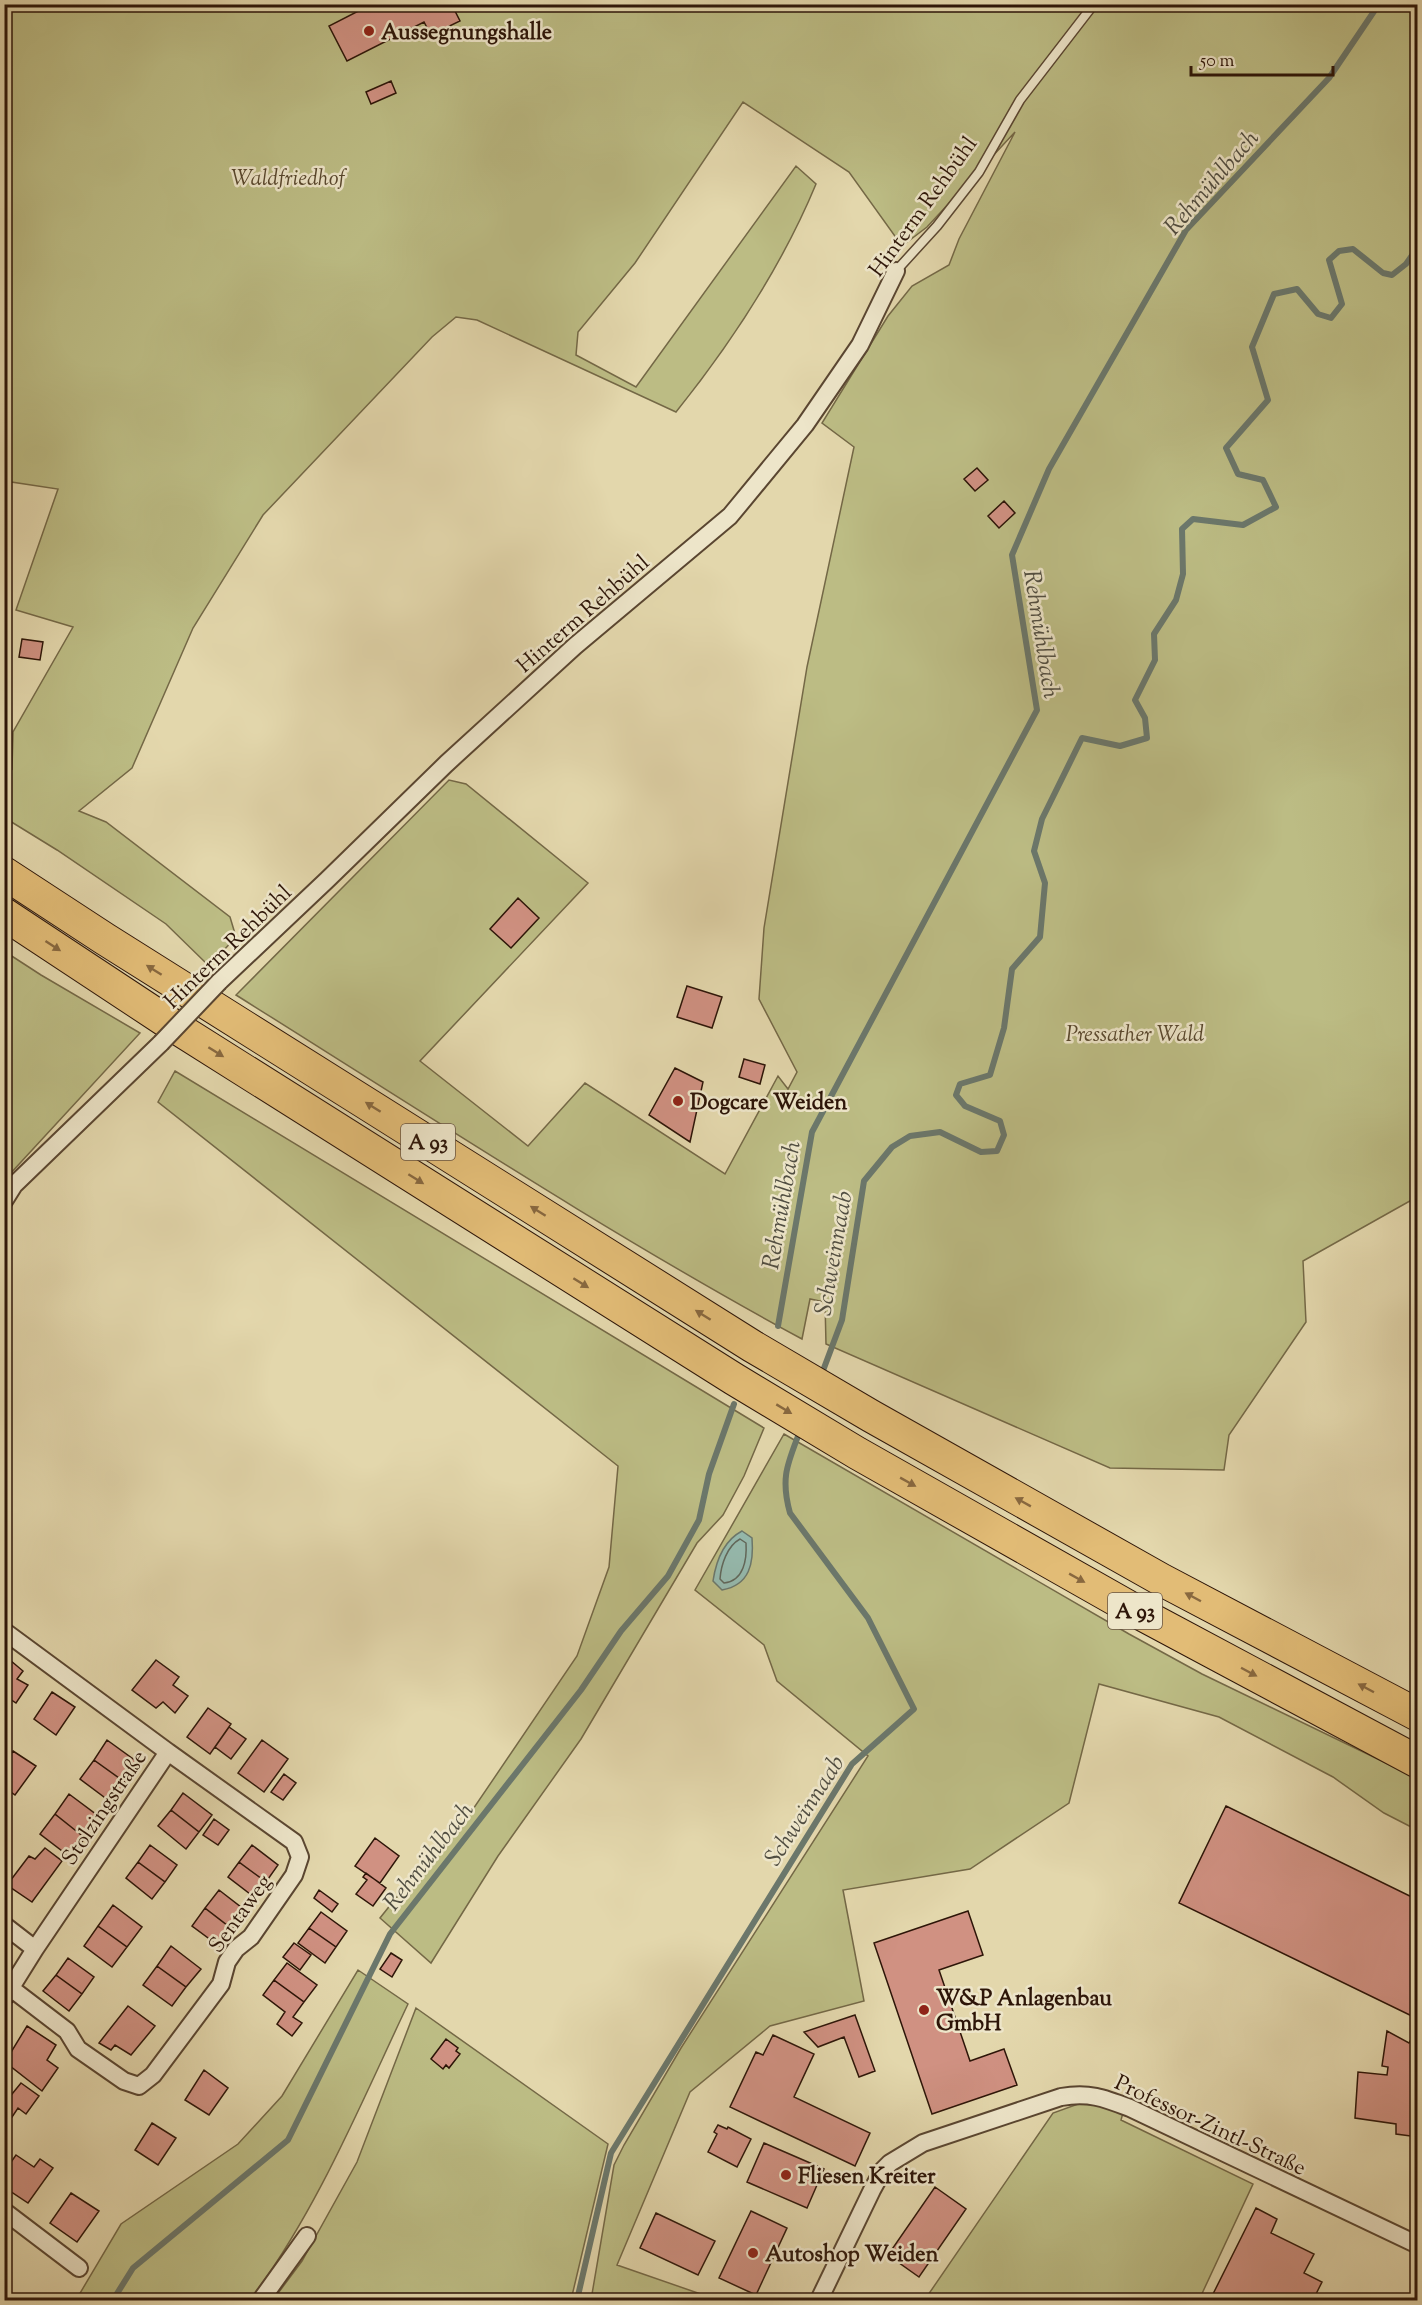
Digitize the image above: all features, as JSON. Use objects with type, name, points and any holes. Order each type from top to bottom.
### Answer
[{"type":"highway","name":"A 93","points":[[4,873],[105,939],[752,1346],[871,1416],[1162,1580],[1418,1715]]},
{"type":"highway","name":"A 93","points":[[4,914],[166,1021],[857,1454],[1143,1615],[1418,1762]]},
{"type":"street","name":"Hinterm Rehbühl","points":[[4,1201],[9,1182],[161,1043],[219,982],[446,764],[575,646],[730,516],[805,425],[854,354],[896,271]]},
{"type":"street","name":"Stolzingstraße","points":[[4,1631],[168,1752],[35,1949],[8,1994]]},
{"type":"street","name":"Sentaweg","points":[[8,1994],[67,2031],[78,2049],[124,2081],[139,2086],[153,2075],[221,1984],[226,1962],[236,1949],[251,1937],[294,1875],[300,1857],[294,1842],[168,1752]]},
{"type":"street","points":[[4,1925],[35,1949]]},
{"type":"street","name":"Professor-Zintl-Straße","points":[[819,2301],[872,2190],[883,2170],[890,2163],[923,2143],[1061,2097],[1081,2094],[1103,2098],[1130,2108],[1418,2245]]},
{"type":"street","points":[[4,2211],[79,2268]]},
{"type":"street","points":[[261,2301],[307,2236]]},
{"type":"lane","name":"Hinterm Rehbühl","points":[[896,271],[938,226],[979,172],[1020,99],[1094,4]]},
{"type":"green space","points":[[5,5],[1417,5],[1417,1197],[1303,1261],[1306,1322],[1229,1435],[1224,1470],[1110,1468],[826,1344],[825,1302],[810,1299],[802,1339],[587,1215],[236,995],[449,780],[466,784],[588,883],[420,1061],[528,1146],[585,1083],[725,1174],[778,1076],[788,1089],[797,1072],[759,999],[764,928],[807,667],[854,447],[822,423],[888,316],[912,286],[949,265],[959,239],[1015,132],[927,227],[902,246],[849,172],[743,102],[635,263],[578,332],[576,355],[636,387],[796,166],[816,184],[803,214],[772,274],[736,331],[676,412],[477,320],[456,317],[432,337],[263,515],[193,628],[132,768],[79,811],[106,822],[230,917],[236,937],[209,966],[166,924],[57,850],[5,818],[5,765],[12,769],[13,732],[73,627],[16,610],[58,489],[5,481]]},
{"type":"green space","points":[[4,951],[140,1033],[9,1175],[4,1172]]},
{"type":"green space","points":[[175,1071],[764,1428],[744,1476],[723,1515],[697,1543],[581,1739],[498,1856],[431,1963],[380,1918],[408,1883],[467,1818],[577,1656],[609,1567],[618,1466],[158,1102]]},
{"type":"green space","points":[[784,1434],[1202,1674],[1417,1778],[1417,1830],[1384,1813],[1333,1777],[1219,1717],[1099,1684],[1069,1803],[970,1869],[843,1890],[864,2001],[770,2026],[690,2092],[617,2265],[718,2300],[591,2300],[614,2165],[624,2145],[681,2048],[868,1756],[777,1681],[764,1645],[695,1590]]},
{"type":"green space","points":[[358,1970],[408,2004],[317,2194],[274,2266],[250,2300],[76,2300],[121,2224],[238,2144],[282,2096]]},
{"type":"green space","points":[[416,2008],[608,2144],[571,2300],[273,2300],[302,2261],[357,2162]]},
{"type":"green space","points":[[1078,2104],[1101,2105],[1123,2113],[1121,2120],[1253,2184],[1199,2300],[937,2300],[928,2295],[1053,2113]]},
{"type":"water","points":[[742,1531],[752,1538],[751,1564],[739,1583],[722,1590],[713,1581],[718,1559],[730,1540]]},
{"type":"building","name":"Aussegnungshalle","points":[[372,4],[458,4],[453,7],[460,21],[431,35],[424,22],[347,61],[329,26]]},
{"type":"building","points":[[391,81],[396,93],[371,104],[366,92]]},
{"type":"building","points":[[977,468],[988,480],[975,491],[964,479]]},
{"type":"building","points":[[1004,501],[1015,513],[999,528],[988,516]]},
{"type":"building","points":[[22,639],[43,642],[40,660],[19,657]]},
{"type":"building","points":[[518,898],[539,918],[511,948],[490,929]]},
{"type":"building","points":[[687,986],[722,997],[712,1028],[677,1017]]},
{"type":"building","points":[[744,1059],[765,1065],[760,1084],[739,1077]]},
{"type":"building","name":"Dogcare Weiden","points":[[675,1068],[703,1082],[690,1142],[649,1115]]},
{"type":"building","points":[[4,1655],[23,1671],[17,1679],[28,1685],[16,1703],[4,1695]]},
{"type":"building","points":[[156,1660],[179,1677],[173,1685],[188,1696],[175,1713],[163,1702],[156,1708],[132,1690]]},
{"type":"building","points":[[52,1692],[75,1707],[56,1735],[34,1719]]},
{"type":"building","points":[[208,1708],[231,1724],[210,1754],[187,1737]]},
{"type":"building","points":[[229,1727],[246,1739],[231,1759],[215,1747]]},
{"type":"building","points":[[107,1740],[140,1764],[126,1783],[94,1760]]},
{"type":"building","points":[[262,1740],[288,1759],[264,1792],[238,1773]]},
{"type":"building","points":[[13,1751],[36,1766],[15,1795],[4,1787],[4,1764]]},
{"type":"building","points":[[94,1760],[126,1783],[112,1803],[80,1779]]},
{"type":"building","points":[[284,1774],[296,1783],[283,1800],[271,1792]]},
{"type":"building","points":[[183,1793],[212,1815],[199,1832],[171,1810]]},
{"type":"building","points":[[69,1794],[101,1818],[85,1838],[55,1814]]},
{"type":"building","points":[[1226,1806],[1418,1900],[1418,2019],[1179,1903]]},
{"type":"building","points":[[171,1810],[199,1832],[186,1849],[158,1826]]},
{"type":"building","points":[[55,1814],[85,1838],[70,1857],[40,1834]]},
{"type":"building","points":[[214,1819],[229,1830],[218,1845],[203,1835]]},
{"type":"building","points":[[375,1838],[399,1856],[380,1883],[355,1866]]},
{"type":"building","points":[[150,1845],[177,1865],[165,1882],[138,1862]]},
{"type":"building","points":[[252,1845],[278,1865],[266,1882],[239,1862]]},
{"type":"building","points":[[45,1848],[62,1861],[32,1902],[7,1885],[29,1856],[35,1859]]},
{"type":"building","points":[[138,1862],[165,1882],[152,1899],[126,1878]]},
{"type":"building","points":[[239,1862],[266,1882],[254,1897],[228,1877]]},
{"type":"building","points":[[366,1873],[386,1888],[373,1906],[356,1894],[367,1880],[363,1877]]},
{"type":"building","points":[[219,1890],[246,1911],[232,1929],[205,1908]]},
{"type":"building","points":[[319,1890],[338,1904],[332,1912],[314,1898]]},
{"type":"building","points":[[113,1905],[142,1927],[127,1947],[98,1926]]},
{"type":"building","points":[[205,1908],[232,1929],[219,1946],[192,1926]]},
{"type":"building","name":"W&P Anlagenbau GmbH","points":[[968,1911],[983,1955],[939,1970],[970,2061],[1004,2049],[1017,2085],[932,2114],[874,1943]]},
{"type":"building","points":[[321,1912],[347,1931],[336,1947],[309,1928]]},
{"type":"building","points":[[98,1926],[127,1947],[112,1967],[84,1946]]},
{"type":"building","points":[[309,1928],[336,1947],[325,1963],[298,1943]]},
{"type":"building","points":[[294,1943],[311,1955],[300,1970],[283,1957]]},
{"type":"building","points":[[171,1946],[201,1969],[186,1987],[157,1966]]},
{"type":"building","points":[[391,1953],[402,1960],[392,1977],[380,1969]]},
{"type":"building","points":[[68,1958],[94,1977],[82,1994],[56,1975]]},
{"type":"building","points":[[287,1963],[317,1985],[304,2002],[274,1980]]},
{"type":"building","points":[[157,1966],[186,1987],[172,2006],[143,1985]]},
{"type":"building","points":[[56,1975],[82,1994],[69,2011],[43,1991]]},
{"type":"building","points":[[274,1980],[304,2002],[293,2017],[302,2023],[292,2036],[277,2024],[285,2012],[263,1995]]},
{"type":"building","points":[[128,2006],[155,2026],[131,2055],[115,2045],[111,2050],[99,2043]]},
{"type":"building","points":[[855,2015],[875,2071],[859,2077],[844,2037],[818,2047],[804,2032]]},
{"type":"building","points":[[27,2026],[56,2045],[47,2060],[58,2068],[42,2091],[5,2062]]},
{"type":"building","points":[[1418,2027],[1418,2137],[1396,2134],[1396,2124],[1355,2118],[1358,2072],[1387,2075],[1388,2067],[1382,2066],[1387,2031],[1409,2043]]},
{"type":"building","points":[[773,2035],[814,2054],[794,2097],[870,2133],[855,2166],[730,2107],[756,2052],[763,2055]]},
{"type":"building","points":[[446,2039],[458,2048],[456,2051],[460,2054],[449,2068],[446,2065],[443,2069],[431,2059]]},
{"type":"building","points":[[204,2070],[228,2088],[209,2115],[185,2100]]},
{"type":"building","points":[[21,2083],[39,2096],[26,2114],[18,2108],[4,2129],[4,2090],[12,2094]]},
{"type":"building","points":[[152,2123],[176,2138],[158,2165],[135,2150]]},
{"type":"building","points":[[718,2125],[727,2129],[728,2127],[751,2139],[737,2167],[708,2152],[717,2134],[714,2132]]},
{"type":"building","name":"Fliesen Kreiter","points":[[764,2143],[824,2169],[807,2208],[747,2182]]},
{"type":"building","points":[[16,2155],[34,2167],[40,2159],[53,2168],[28,2203],[4,2187],[4,2172]]},
{"type":"building","points":[[935,2187],[966,2209],[919,2277],[888,2255]]},
{"type":"building","points":[[71,2193],[99,2211],[77,2242],[50,2223]]},
{"type":"building","points":[[1256,2208],[1277,2219],[1271,2233],[1314,2254],[1304,2273],[1322,2282],[1313,2300],[1210,2300]]},
{"type":"building","name":"Autoshop Weiden","points":[[751,2211],[787,2228],[756,2295],[719,2278]]},
{"type":"building","points":[[656,2213],[715,2241],[698,2275],[640,2248]]},
{"type":"waterway","name":"Rehmühlbach","points":[[778,1326],[812,1132],[1037,710],[1012,555],[1049,469],[1186,230],[1329,78],[1379,4]]},
{"type":"waterway","name":"Schweinnaab","points":[[821,1376],[842,1320],[864,1181],[892,1147],[910,1136],[940,1132],[981,1152],[997,1151],[1004,1135],[1000,1121],[965,1106],[956,1095],[960,1084],[990,1075],[1004,1028],[1012,969],[1040,937],[1045,883],[1034,851],[1042,819],[1082,738],[1120,746],[1147,738],[1145,718],[1135,700],[1155,660],[1154,634],[1176,600],[1183,574],[1182,529],[1193,519],[1243,525],[1276,507],[1263,480],[1238,474],[1226,448],[1268,400],[1252,347],[1274,294],[1297,289],[1318,314],[1331,318],[1342,304],[1329,260],[1339,251],[1353,249],[1383,273],[1392,275],[1406,264],[1418,247]]},
{"type":"waterway","name":"Rehmühlbach","points":[[113,2300],[133,2268],[288,2140],[390,1934],[581,1690],[621,1631],[668,1576],[699,1520],[709,1474],[734,1404]]},
{"type":"waterway","name":"Schweinnaab","points":[[577,2300],[611,2153],[852,1764],[914,1709],[868,1618],[790,1513],[786,1490],[787,1470],[800,1431]]},
{"type":"place","name":"Aussegnungshalle","points":[[369,31]]},
{"type":"place","name":"Dogcare Weiden","points":[[678,1101]]},
{"type":"place","name":"W&P Anlagenbau GmbH","points":[[924,2010]]},
{"type":"place","name":"Fliesen Kreiter","points":[[786,2175]]},
{"type":"place","name":"Autoshop Weiden","points":[[753,2253]]},
{"type":"park label","name":"Waldfriedhof","points":[[288,177]]},
{"type":"park label","name":"Pressather Wald","points":[[1135,1033]]}]
